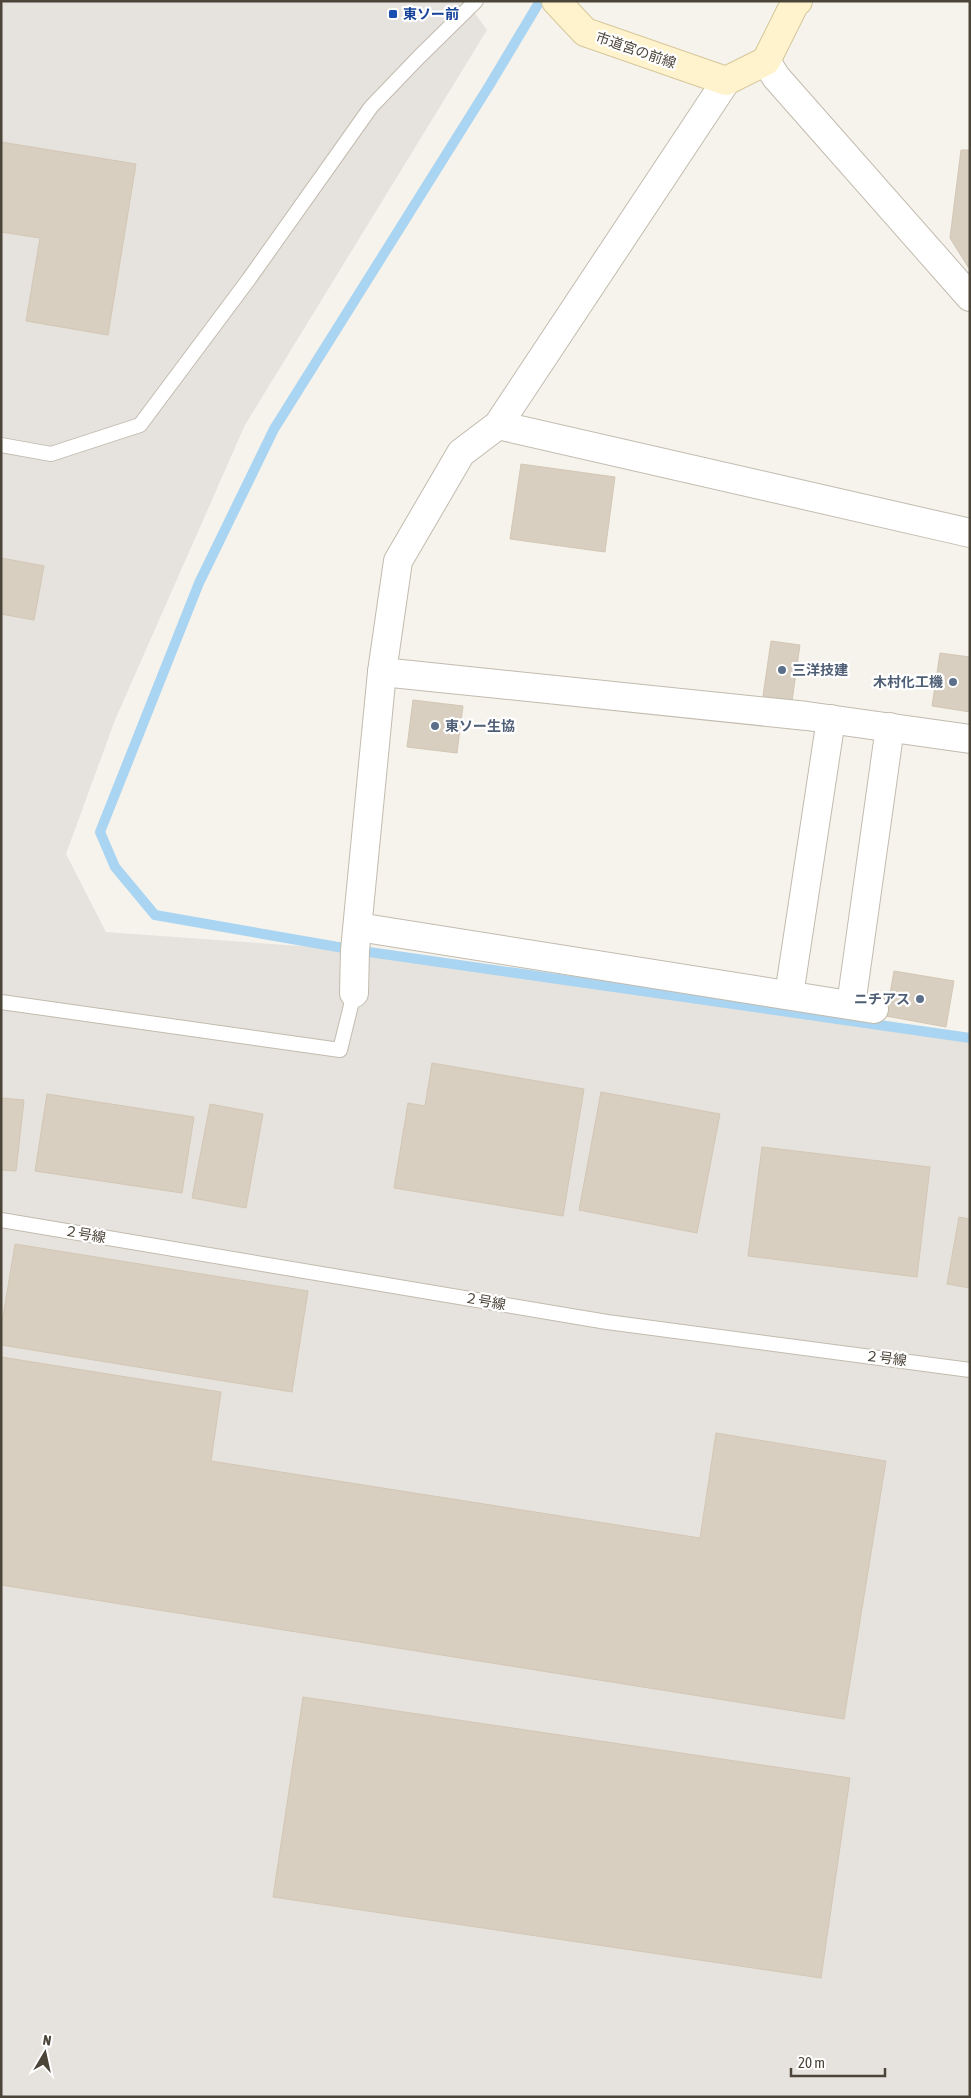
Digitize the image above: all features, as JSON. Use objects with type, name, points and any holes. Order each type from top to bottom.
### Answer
[{"type":"street","name":"市道宮の前線","points":[[556,1],[585,32],[726,81]]},
{"type":"street","points":[[354,993],[358,927],[382,672],[398,561],[461,453],[498,425],[726,81],[766,61],[795,3],[798,1]]},
{"type":"street","points":[[766,61],[776,77],[970,296]]},
{"type":"street","points":[[498,425],[970,533]]},
{"type":"street","points":[[382,672],[831,719],[970,739]]},
{"type":"street","points":[[789,995],[831,719]]},
{"type":"street","points":[[358,927],[863,1007],[890,727]]},
{"type":"lane","points":[[1,445],[51,454],[140,425],[249,279],[371,107],[476,1]]},
{"type":"lane","points":[[1,1002],[340,1050],[354,993]]},
{"type":"lane","name":"２号線","points":[[1,1220],[607,1322],[970,1370]]},
{"type":"shaded area","points":[[1,1],[466,1],[487,30],[245,425],[115,720],[66,854],[106,932],[355,950],[970,1038],[970,2097],[1,2097]]},
{"type":"building","points":[[1,142],[136,164],[108,335],[26,321],[40,238],[1,232]]},
{"type":"building","points":[[961,150],[970,150],[970,267],[968,267],[950,238]]},
{"type":"building","points":[[521,464],[615,477],[605,552],[510,539]]},
{"type":"building","points":[[1,558],[44,566],[34,620],[1,614]]},
{"type":"building","name":"三洋技建","points":[[771,641],[800,645],[792,701],[763,696]]},
{"type":"building","name":"木村化工機","points":[[940,653],[970,657],[970,712],[932,706]]},
{"type":"building","name":"東ソー生協","points":[[413,700],[463,706],[457,753],[407,747]]},
{"type":"building","name":"ニチアス","points":[[894,971],[954,981],[946,1027],[886,1016]]},
{"type":"building","points":[[432,1063],[584,1089],[563,1216],[394,1188],[408,1103],[425,1106]]},
{"type":"building","points":[[601,1092],[720,1114],[697,1233],[579,1210]]},
{"type":"building","points":[[47,1094],[194,1117],[182,1193],[35,1171]]},
{"type":"building","points":[[1,1098],[24,1100],[16,1171],[1,1170]]},
{"type":"building","points":[[210,1104],[263,1114],[246,1208],[192,1198]]},
{"type":"building","points":[[762,1147],[930,1167],[917,1277],[748,1256]]},
{"type":"building","points":[[959,1217],[970,1219],[970,1288],[947,1284]]},
{"type":"building","points":[[15,1244],[308,1291],[292,1392],[1,1345],[1,1329]]},
{"type":"building","points":[[1,1357],[221,1392],[211,1461],[700,1538],[716,1433],[886,1461],[844,1719],[1,1585]]},
{"type":"building","points":[[303,1697],[850,1778],[821,1978],[273,1897]]},
{"type":"waterway","points":[[540,1],[489,86],[274,429],[199,583],[100,832],[115,867],[155,915],[355,950],[970,1038]]},
{"type":"place","name":"東ソー前","points":[[393,14]]},
{"type":"place","name":"三洋技建","points":[[782,670]]},
{"type":"place","name":"木村化工機","points":[[953,682]]},
{"type":"place","name":"東ソー生協","points":[[435,726]]},
{"type":"place","name":"ニチアス","points":[[920,999]]}]
